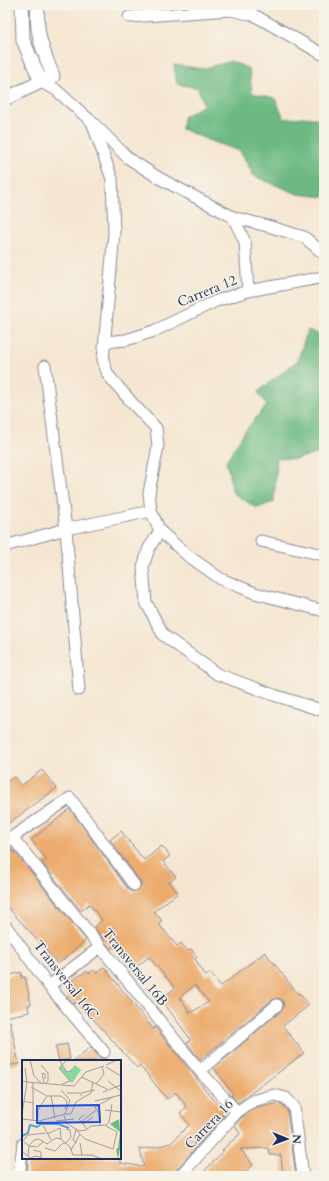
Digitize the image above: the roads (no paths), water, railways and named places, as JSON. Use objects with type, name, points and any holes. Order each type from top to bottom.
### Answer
[{"type":"street","points":[[22,5],[23,40],[41,82],[55,89],[92,122],[128,158],[159,178],[233,217],[304,237],[324,254]]},
{"type":"street","points":[[38,5],[37,30],[40,43],[53,76],[55,89]]},
{"type":"street","points":[[129,17],[230,10],[254,15],[324,55]]},
{"type":"street","points":[[5,99],[53,76]]},
{"type":"street","points":[[92,122],[112,179],[114,233],[103,360],[108,375],[156,428],[158,446],[150,493],[151,511],[160,531],[187,555],[221,579],[255,594],[324,611]]},
{"type":"street","points":[[233,217],[245,242],[248,291]]},
{"type":"street","name":"Carrera 12","points":[[105,342],[126,340],[154,331],[216,301],[248,291],[324,278]]},
{"type":"street","points":[[45,366],[66,530],[79,690]]},
{"type":"street","points":[[5,546],[66,530],[151,511]]},
{"type":"street","points":[[160,531],[149,548],[143,567],[146,602],[163,635],[217,674],[274,695],[324,711]]},
{"type":"street","points":[[261,541],[324,555]]},
{"type":"street","points":[[8,840],[70,798],[134,885]]},
{"type":"street","name":"Transversal 16B","points":[[8,840],[100,947],[200,1071],[237,1112]]},
{"type":"street","name":"Transversal 16C","points":[[5,925],[49,986],[104,1052]]},
{"type":"street","points":[[49,986],[100,947]]},
{"type":"street","points":[[200,1071],[277,1005]]},
{"type":"street","name":"Carrera 16","points":[[180,1176],[237,1112],[253,1101],[274,1095],[286,1098],[294,1108],[303,1176]]},
{"type":"street","points":[[19,1176],[22,1152]]}]
